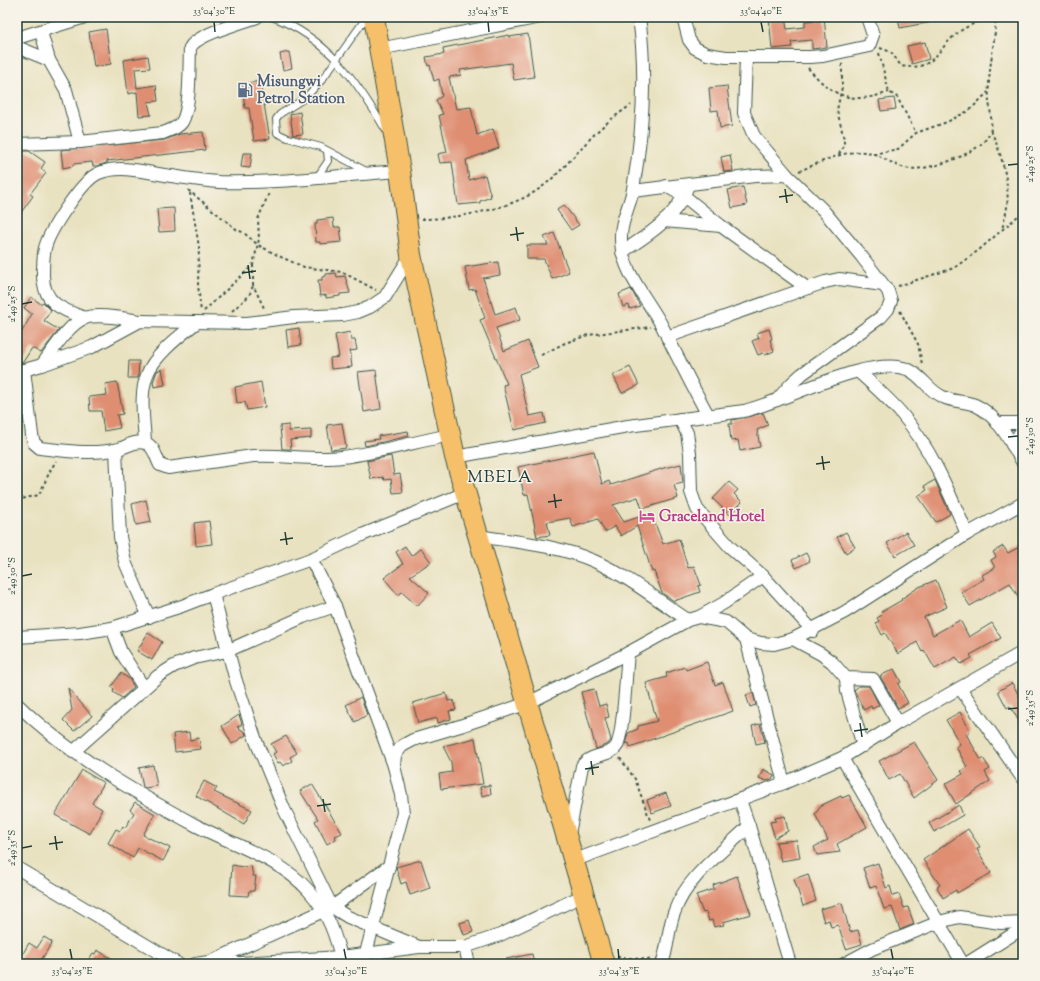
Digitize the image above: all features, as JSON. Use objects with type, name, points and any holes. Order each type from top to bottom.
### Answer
[{"type":"highway","points":[[369,20],[379,49],[400,171],[411,255],[455,457],[575,860],[603,960]]},
{"type":"street","points":[[17,38],[42,32],[84,17]]},
{"type":"street","points":[[17,144],[80,142],[163,133],[174,128],[182,122],[188,99],[190,48],[192,44],[213,33],[257,17]]},
{"type":"street","points":[[379,49],[541,17]]},
{"type":"street","points":[[639,17],[644,59],[644,96],[633,191],[622,221],[622,252],[626,265],[662,326],[708,415]]},
{"type":"street","points":[[683,17],[689,40],[695,48],[707,54],[746,58],[823,56],[869,46],[873,35],[868,17]]},
{"type":"street","points":[[42,32],[49,60],[66,90],[80,142]]},
{"type":"street","points":[[17,47],[49,60]]},
{"type":"street","points":[[746,58],[744,113],[754,136],[768,154],[823,210],[887,292],[888,309],[881,317],[802,374],[777,400]]},
{"type":"street","points":[[85,318],[65,311],[53,303],[44,290],[43,268],[45,247],[54,225],[79,192],[98,173],[121,169],[216,182],[276,181],[400,171]]},
{"type":"street","points":[[633,191],[755,176],[788,175]]},
{"type":"street","points":[[622,252],[640,241],[664,221],[677,207],[684,196],[688,184]]},
{"type":"street","points":[[666,186],[684,196],[721,226],[806,288]]},
{"type":"street","points":[[664,221],[721,226]]},
{"type":"street","points":[[42,365],[74,324],[85,318],[97,317],[140,321],[199,318],[218,323],[273,321],[294,317],[343,315],[358,312],[370,307],[385,297],[411,255]]},
{"type":"street","points":[[667,337],[806,288],[839,279],[887,292]]},
{"type":"street","points":[[145,442],[143,395],[147,375],[159,357],[199,318]]},
{"type":"street","points":[[140,321],[92,347],[42,365],[20,371],[34,443],[40,448],[87,453],[116,450],[136,443],[145,442],[151,446],[160,465],[168,468],[267,455],[317,459],[342,457],[450,435]]},
{"type":"street","points":[[455,457],[628,426],[744,411],[761,407],[834,378],[886,367],[898,367],[907,369],[919,376],[941,397],[977,406],[997,423],[1023,463]]},
{"type":"street","points":[[859,372],[901,413],[924,444],[953,501],[967,534]]},
{"type":"street","points":[[680,419],[687,433],[691,492],[696,509],[730,547],[764,576],[813,630]]},
{"type":"street","points":[[997,423],[1023,423]]},
{"type":"street","points":[[1012,445],[1023,429]]},
{"type":"street","points":[[116,450],[120,537],[124,556],[149,617]]},
{"type":"street","points":[[17,637],[80,633],[112,628],[149,617],[311,559],[362,535],[465,492]]},
{"type":"street","points":[[478,536],[548,548],[593,560],[694,618],[726,622],[746,639],[761,643],[774,644],[793,639],[813,630],[967,534],[1023,503]]},
{"type":"street","points":[[311,559],[334,606],[394,766],[401,795],[403,813],[371,928],[366,953]]},
{"type":"street","points":[[394,766],[396,755],[402,746],[413,740],[528,703],[724,603],[764,576]]},
{"type":"street","points":[[213,594],[227,651],[246,714],[270,776],[328,909],[342,960]]},
{"type":"street","points":[[73,752],[144,688],[174,666],[194,658],[227,651],[303,617],[334,606]]},
{"type":"street","points":[[112,628],[121,652],[144,688]]},
{"type":"street","points":[[746,639],[784,783]]},
{"type":"street","points":[[793,639],[826,658],[846,678],[847,691],[863,746]]},
{"type":"street","points":[[575,860],[740,800],[842,758],[898,723],[1023,652]]},
{"type":"street","points":[[568,839],[582,766],[593,756],[611,751],[618,742],[625,694],[628,653]]},
{"type":"street","points":[[846,678],[873,680],[898,723]]},
{"type":"street","points":[[960,688],[1023,779]]},
{"type":"street","points":[[17,704],[36,722],[73,752],[175,814],[285,869],[328,909],[371,928],[419,946]]},
{"type":"street","points":[[842,758],[965,964],[1023,928]]},
{"type":"street","points":[[740,800],[790,964]]},
{"type":"street","points":[[662,962],[674,913],[684,892],[694,879],[749,826]]},
{"type":"street","points":[[209,962],[328,909],[389,866]]},
{"type":"street","points":[[17,868],[178,964]]},
{"type":"street","points":[[195,964],[209,962],[241,963],[342,960],[366,953],[419,946],[465,947],[500,935],[584,895]]},
{"type":"street","points":[[929,905],[959,917],[1011,924],[1023,922]]},
{"type":"street","points":[[844,964],[872,949],[939,922],[959,917]]},
{"type":"street","points":[[465,947],[470,964]]},
{"type":"lane","points":[[272,17],[300,29],[337,59],[372,106],[396,148]]},
{"type":"lane","points":[[369,20],[322,80],[305,98],[280,114],[276,119],[277,133],[327,151],[371,173]]},
{"type":"lane","points":[[317,177],[328,160],[327,151]]},
{"type":"path","points":[[916,133],[896,97],[889,92],[878,47],[888,50],[901,66],[923,65],[936,58],[955,36],[967,27],[993,17]]},
{"type":"path","points":[[996,17],[988,92],[991,131],[998,147],[1006,186],[1007,206],[1002,230]]},
{"type":"path","points":[[839,155],[844,146],[844,139],[837,110],[839,95],[842,87],[841,52]]},
{"type":"path","points":[[799,57],[817,78],[839,95],[864,99],[889,92]]},
{"type":"path","points":[[873,154],[898,150],[916,133],[964,113],[979,103],[988,92]]},
{"type":"path","points":[[406,219],[440,219],[458,216],[499,206],[530,195],[552,179],[602,127],[644,96]]},
{"type":"path","points":[[788,175],[839,155],[866,152],[907,169],[925,168],[942,164],[975,147],[985,140],[991,131]]},
{"type":"path","points":[[170,176],[258,245],[304,267],[342,272],[368,285],[385,297]]},
{"type":"path","points":[[273,321],[261,304],[254,286],[252,265],[258,245],[258,219],[276,181]]},
{"type":"path","points":[[190,193],[199,247],[199,318]]},
{"type":"path","points":[[924,368],[916,339],[887,292],[899,285],[954,268],[966,261],[1023,214]]},
{"type":"path","points":[[199,318],[252,265]]},
{"type":"path","points":[[218,323],[249,296],[254,286]]},
{"type":"path","points":[[541,355],[565,343],[588,335],[662,326]]},
{"type":"path","points":[[17,500],[39,495],[54,464],[68,451]]},
{"type":"path","points":[[604,753],[618,757],[628,767],[640,792],[655,832]]},
{"type":"path","points":[[603,960],[696,964]]},
{"type":"building","points":[[769,17],[785,17],[787,29],[805,27],[805,21],[815,20],[814,17],[824,17],[827,47],[812,49],[812,40],[791,42],[792,47],[772,49]]},
{"type":"building","points":[[898,17],[931,17],[931,22],[900,28]]},
{"type":"building","points":[[106,29],[111,64],[94,67],[89,32]]},
{"type":"building","points":[[528,34],[534,77],[514,80],[511,63],[460,70],[461,75],[449,77],[456,109],[471,107],[477,135],[493,129],[499,148],[466,160],[469,180],[485,175],[491,197],[480,201],[480,203],[458,205],[452,162],[440,163],[438,154],[447,152],[439,115],[443,114],[436,100],[442,96],[439,79],[434,81],[430,65],[428,66],[426,57],[444,54],[443,48],[509,35],[509,37]]},
{"type":"building","points":[[925,42],[929,59],[912,64],[907,46]]},
{"type":"building","points":[[289,52],[292,68],[283,70],[280,54]]},
{"type":"building","points":[[148,56],[150,68],[135,69],[137,88],[156,85],[158,101],[148,102],[151,115],[139,116],[137,92],[128,94],[124,60]]},
{"type":"building","points":[[260,81],[270,139],[254,141],[249,108],[245,108],[242,84]]},
{"type":"building","points":[[727,86],[732,126],[720,128],[718,110],[711,111],[709,88]]},
{"type":"building","points":[[894,98],[896,109],[881,111],[879,100]]},
{"type":"building","points":[[300,112],[303,134],[293,135],[290,114]]},
{"type":"building","points":[[203,132],[205,150],[107,161],[107,163],[97,166],[93,166],[92,162],[73,164],[73,166],[63,168],[61,150],[164,140],[180,134]]},
{"type":"building","points":[[17,151],[29,151],[45,162],[41,169],[46,173],[30,194],[33,196],[17,218]]},
{"type":"building","points":[[243,153],[252,153],[250,168],[241,167]]},
{"type":"building","points":[[730,155],[733,171],[724,172],[721,157]]},
{"type":"building","points":[[743,187],[747,205],[732,208],[728,190]]},
{"type":"building","points":[[564,205],[579,225],[571,230],[557,210]]},
{"type":"building","points":[[174,208],[175,231],[159,232],[157,209]]},
{"type":"building","points":[[333,218],[334,227],[340,227],[342,242],[320,244],[320,242],[316,242],[315,224],[317,224],[317,220]]},
{"type":"building","points":[[554,233],[569,272],[552,279],[544,259],[527,259],[527,245],[548,245],[544,237]]},
{"type":"building","points":[[498,262],[500,275],[483,278],[495,314],[516,307],[520,320],[496,328],[504,351],[528,341],[538,367],[519,374],[529,416],[544,413],[546,423],[514,430],[503,385],[507,384],[480,320],[485,318],[475,289],[469,290],[465,267]]},
{"type":"building","points":[[336,273],[337,277],[345,276],[350,293],[326,298],[326,295],[320,296],[318,280],[322,280],[322,277],[326,276],[326,274]]},
{"type":"building","points":[[631,289],[640,306],[630,309],[629,305],[623,307],[619,294]]},
{"type":"building","points":[[31,297],[41,304],[43,302],[51,310],[44,321],[59,330],[41,353],[32,348],[23,362],[17,364],[17,340],[32,314],[24,308]]},
{"type":"building","points":[[299,328],[301,345],[288,347],[286,330]]},
{"type":"building","points":[[769,329],[772,339],[770,340],[774,351],[765,355],[763,353],[758,355],[752,341],[759,338],[757,333]]},
{"type":"building","points":[[350,332],[351,340],[355,340],[357,350],[350,351],[352,367],[331,369],[330,358],[339,357],[335,335]]},
{"type":"building","points":[[129,361],[139,361],[138,378],[128,378]]},
{"type":"building","points":[[630,367],[639,385],[622,393],[613,375]]},
{"type":"building","points":[[162,369],[165,385],[154,387],[153,382],[157,371]]},
{"type":"building","points":[[376,370],[381,409],[364,412],[358,372]]},
{"type":"building","points":[[117,382],[123,414],[117,415],[120,428],[104,431],[101,411],[90,411],[89,397],[107,395],[105,384]]},
{"type":"building","points":[[261,382],[265,407],[247,410],[245,402],[237,403],[235,387]]},
{"type":"building","points":[[763,413],[768,425],[757,430],[760,447],[740,451],[738,440],[731,441],[729,424],[732,424],[732,420]]},
{"type":"building","points":[[342,423],[346,448],[331,450],[327,425]]},
{"type":"building","points":[[289,425],[289,431],[311,430],[311,438],[290,440],[291,449],[282,449],[280,426]]},
{"type":"building","points":[[408,431],[409,436],[365,446],[364,441],[379,439],[378,436]]},
{"type":"building","points":[[594,451],[602,484],[609,481],[611,485],[681,464],[683,483],[674,485],[678,498],[642,509],[638,497],[613,505],[624,522],[651,513],[663,544],[679,539],[688,568],[694,566],[701,585],[698,586],[700,592],[674,601],[662,593],[654,571],[652,572],[637,526],[621,536],[615,526],[605,532],[598,519],[573,527],[570,518],[547,522],[550,535],[537,537],[528,494],[524,495],[518,467]]},
{"type":"building","points":[[391,456],[394,475],[400,474],[403,492],[393,493],[391,479],[384,480],[383,477],[371,479],[367,461]]},
{"type":"building","points":[[935,480],[950,514],[936,522],[918,496],[927,490],[924,486]]},
{"type":"building","points":[[729,482],[738,490],[734,494],[742,502],[730,515],[713,499]]},
{"type":"building","points":[[146,500],[151,522],[136,525],[132,504]]},
{"type":"building","points":[[209,521],[212,544],[196,546],[194,523]]},
{"type":"building","points":[[846,532],[855,547],[846,553],[837,537]]},
{"type":"building","points":[[906,532],[914,545],[895,556],[887,543]]},
{"type":"building","points":[[1023,545],[1023,605],[1010,583],[970,606],[961,592],[984,579],[982,575],[995,568],[991,560],[996,557],[993,552],[1003,546],[1008,553]]},
{"type":"building","points":[[405,546],[411,556],[421,548],[431,562],[410,576],[429,593],[417,606],[402,592],[398,595],[384,578],[403,564],[396,552]]},
{"type":"building","points":[[806,553],[810,561],[796,568],[792,560]]},
{"type":"building","points":[[936,580],[947,607],[924,617],[933,635],[960,620],[969,637],[992,623],[1001,638],[970,655],[972,658],[961,664],[956,657],[935,669],[924,650],[922,652],[917,642],[898,654],[885,633],[882,635],[876,623],[879,621],[877,618],[882,615],[881,612],[902,600],[901,599],[919,587]]},
{"type":"building","points":[[148,633],[162,642],[152,660],[137,651]]},
{"type":"building","points":[[707,662],[715,685],[723,682],[733,711],[630,747],[629,743],[625,744],[628,733],[638,729],[638,726],[657,721],[646,683],[667,677],[666,673],[685,667],[686,670]]},
{"type":"building","points":[[894,669],[901,682],[898,684],[908,703],[898,708],[880,676]]},
{"type":"building","points":[[121,673],[129,679],[134,687],[122,698],[113,692],[114,689],[111,687]]},
{"type":"building","points":[[1012,683],[1023,703],[1023,728],[1010,706],[1007,708],[998,691]]},
{"type":"building","points":[[859,686],[869,686],[879,705],[872,709],[871,706],[864,710],[854,690]]},
{"type":"building","points":[[68,688],[92,716],[74,731],[63,720],[72,710]]},
{"type":"building","points":[[594,689],[599,706],[606,704],[609,717],[605,718],[611,740],[608,744],[596,749],[581,692]]},
{"type":"building","points":[[446,693],[448,701],[453,700],[456,710],[449,711],[451,719],[438,723],[437,718],[418,723],[413,703]]},
{"type":"building","points":[[753,693],[756,705],[750,707],[746,695]]},
{"type":"building","points":[[361,697],[367,715],[355,722],[346,705]]},
{"type":"building","points":[[960,712],[970,731],[966,734],[981,760],[983,758],[990,769],[985,772],[990,781],[956,804],[945,784],[963,774],[961,771],[967,767],[956,747],[960,744],[946,720]]},
{"type":"building","points":[[239,715],[242,724],[237,727],[245,732],[246,735],[232,744],[222,726]]},
{"type":"building","points":[[760,724],[765,742],[756,744],[752,726]]},
{"type":"building","points":[[189,732],[190,740],[199,738],[201,749],[175,752],[173,734]]},
{"type":"building","points":[[286,736],[297,753],[290,757],[292,761],[283,766],[280,762],[278,763],[273,754],[276,752],[271,744]]},
{"type":"building","points":[[475,738],[483,784],[441,789],[439,774],[452,772],[451,762],[443,746]]},
{"type":"building","points":[[914,742],[938,780],[914,798],[900,774],[889,780],[879,761]]},
{"type":"building","points":[[153,765],[157,786],[145,788],[143,787],[139,768]]},
{"type":"building","points":[[763,769],[774,775],[772,779],[767,781],[759,778]]},
{"type":"building","points":[[82,770],[104,783],[92,803],[102,809],[90,834],[55,815]]},
{"type":"building","points":[[204,781],[217,788],[214,792],[252,810],[244,824],[196,796]]},
{"type":"building","points":[[312,784],[342,833],[335,836],[336,839],[327,844],[315,821],[318,819],[300,791]]},
{"type":"building","points":[[490,785],[491,794],[482,796],[480,787]]},
{"type":"building","points":[[666,793],[671,806],[652,813],[647,800]]},
{"type":"building","points":[[849,795],[867,827],[837,844],[840,852],[817,855],[814,847],[828,840],[815,814],[822,805],[841,796],[842,798]]},
{"type":"building","points":[[135,802],[155,814],[143,835],[170,848],[163,861],[138,848],[133,858],[108,843],[116,829],[120,831],[123,826],[125,828],[134,813],[130,810]]},
{"type":"building","points":[[959,805],[963,815],[934,832],[929,823]]},
{"type":"building","points":[[785,816],[788,831],[775,838],[770,822],[776,821],[775,818]]},
{"type":"building","points":[[968,829],[980,847],[977,849],[991,873],[957,893],[956,890],[943,898],[937,887],[940,885],[923,860]]},
{"type":"building","points":[[797,840],[800,858],[781,861],[776,842]]},
{"type":"building","points":[[421,860],[430,888],[410,895],[406,882],[401,884],[396,867]]},
{"type":"building","points":[[878,863],[886,888],[890,886],[893,896],[899,894],[904,908],[908,907],[914,924],[900,930],[892,907],[884,909],[876,886],[870,888],[863,868]]},
{"type":"building","points":[[232,865],[243,867],[251,866],[253,876],[256,876],[254,891],[249,891],[248,896],[230,895]]},
{"type":"building","points":[[808,874],[816,901],[803,906],[794,879]]},
{"type":"building","points":[[737,876],[751,914],[723,922],[724,925],[714,927],[712,920],[709,921],[706,912],[703,913],[696,895],[714,889],[713,885]]},
{"type":"building","points":[[842,903],[850,932],[858,930],[862,944],[846,949],[838,925],[831,927],[829,920],[824,922],[820,909]]},
{"type":"building","points":[[469,920],[473,932],[464,935],[460,923]]},
{"type":"building","points":[[44,937],[52,942],[39,964],[17,964],[29,943],[37,948]]},
{"type":"building","points":[[97,950],[121,964],[86,964],[93,953],[95,954]]},
{"type":"building","points":[[532,954],[534,964],[506,964],[506,959]]},
{"type":"place","name":"Misungwi Petrol Station","points":[[245,90]]},
{"type":"place","name":"Graceland Hotel","points":[[647,516]]},
{"type":"district","name":"MBELA","points":[[500,476]]}]
